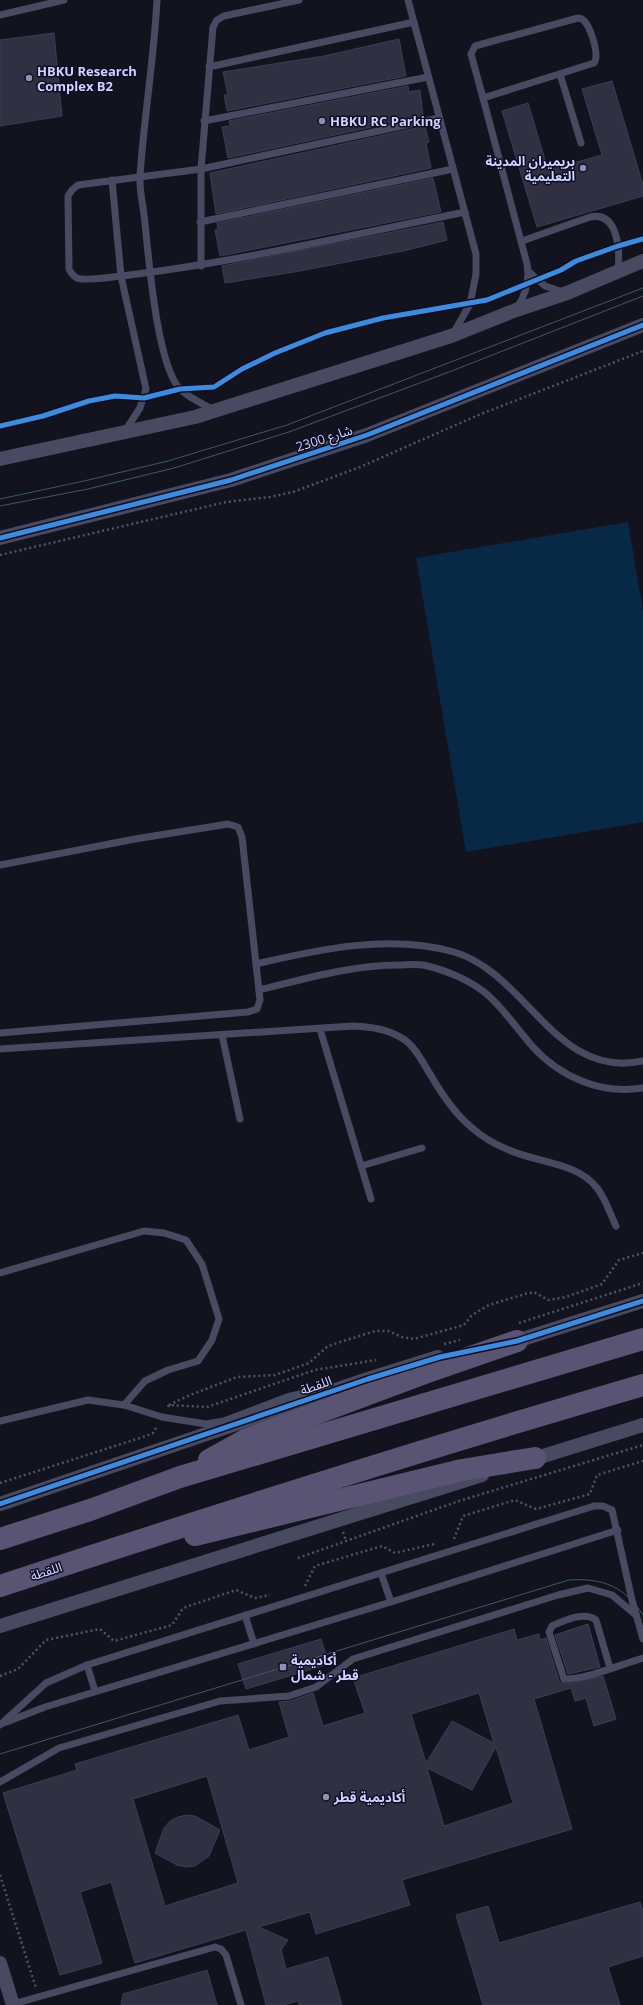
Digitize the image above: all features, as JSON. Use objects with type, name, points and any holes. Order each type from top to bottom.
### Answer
[{"type":"main road","points":[[0,1539],[90,1510],[180,1477],[643,1339]]},
{"type":"main road","points":[[180,1477],[224,1450],[245,1440],[406,1380],[517,1341]]},
{"type":"main road","name":"اللقطة","points":[[0,1586],[187,1524],[501,1426],[643,1385]]},
{"type":"main road","points":[[62,1566],[269,1518],[462,1470],[535,1458]]},
{"type":"street","points":[[0,459],[124,433],[188,418],[214,410],[451,336],[516,310],[567,293],[643,261]]},
{"type":"street","name":"شارع 2300","points":[[0,538],[231,480],[367,435],[640,327]]},
{"type":"street","name":"اللقطة","points":[[0,1504],[368,1379],[440,1357],[517,1341],[643,1301]]},
{"type":"street","points":[[0,1626],[643,1425]]},
{"type":"street","points":[[0,1963],[13,2005]]},
{"type":"lane","points":[[0,15],[64,0]]},
{"type":"lane","points":[[154,0],[150,95],[140,177],[157,317],[170,370],[174,380],[180,389],[214,410]]},
{"type":"lane","points":[[201,266],[201,169],[204,120],[214,27],[218,20],[224,16],[299,0]]},
{"type":"lane","points":[[408,0],[476,254],[476,274],[470,304],[451,336]]},
{"type":"lane","points":[[483,98],[594,63],[597,60],[597,56],[588,25],[582,19],[578,18],[476,46],[471,54],[483,98],[522,241],[528,271],[525,292],[516,310]]},
{"type":"lane","points":[[209,67],[414,22]]},
{"type":"lane","points":[[560,74],[581,143]]},
{"type":"lane","points":[[204,120],[428,77]]},
{"type":"lane","points":[[439,118],[201,169],[78,185],[68,196],[69,269],[72,275],[78,278],[121,276],[201,266],[465,212]]},
{"type":"lane","points":[[200,222],[453,169]]},
{"type":"lane","points":[[112,180],[121,276],[146,389],[140,408],[124,433]]},
{"type":"lane","points":[[522,241],[590,217],[602,216],[612,225],[616,238],[619,254],[618,271]]},
{"type":"lane","points":[[528,271],[545,286],[567,293]]},
{"type":"lane","points":[[0,865],[135,839],[209,827],[234,825],[238,827],[242,837],[260,1004],[257,1009],[248,1012],[0,1033]]},
{"type":"lane","points":[[256,964],[376,943],[397,943],[455,952],[482,965],[503,980],[566,1044],[582,1053],[617,1063],[643,1061]]},
{"type":"lane","points":[[259,990],[330,973],[377,965],[421,965],[443,971],[469,982],[490,997],[533,1047],[570,1076],[590,1085],[612,1089],[643,1088]]},
{"type":"lane","points":[[0,1049],[353,1026],[387,1030],[405,1040],[417,1053],[448,1102],[471,1127],[509,1150],[562,1166],[588,1178],[601,1194],[616,1226]]},
{"type":"lane","points":[[320,1029],[371,1199]]},
{"type":"lane","points":[[222,1035],[240,1119]]},
{"type":"lane","points":[[361,1166],[422,1148]]},
{"type":"lane","points":[[0,1273],[144,1231],[164,1232],[186,1240],[202,1264],[219,1319],[212,1340],[198,1361],[168,1370],[145,1381],[124,1405]]},
{"type":"lane","points":[[0,1421],[88,1400],[124,1405],[162,1416],[206,1424],[224,1421],[287,1397],[368,1379]]},
{"type":"lane","points":[[0,1725],[46,1683],[86,1665],[594,1506],[603,1506],[612,1510],[643,1638]]},
{"type":"lane","points":[[0,1725],[45,1707],[95,1691],[391,1602],[618,1530]]},
{"type":"lane","points":[[381,1573],[391,1602]]},
{"type":"lane","points":[[0,1782],[59,1748],[220,1701],[289,1696],[316,1687],[353,1658],[588,1588],[612,1595],[637,1616]]},
{"type":"lane","points":[[244,1615],[254,1644]]},
{"type":"lane","points":[[610,1668],[596,1620],[591,1616],[585,1615],[552,1626],[550,1632],[564,1679],[574,1679],[643,1658]]},
{"type":"lane","points":[[86,1665],[95,1691]]},
{"type":"lane","points":[[13,2005],[215,1947],[221,1949],[226,1955],[242,2005]]},
{"type":"path","points":[[0,555],[226,502],[270,497],[293,492],[360,467],[481,414],[643,350]]},
{"type":"path","points":[[169,1405],[190,1395],[237,1377],[275,1375],[309,1363],[328,1346],[375,1331],[388,1331],[402,1337],[414,1339],[464,1325],[472,1315],[489,1305],[525,1294],[534,1292],[548,1300],[566,1297],[602,1284],[619,1260],[643,1254]]},
{"type":"path","points":[[298,1558],[459,1501],[643,1445]]},
{"type":"path","points":[[448,1540],[456,1538],[462,1516],[515,1500],[536,1509],[590,1494],[597,1475],[643,1461]]},
{"type":"path","points":[[298,1588],[305,1587],[315,1566],[382,1546],[395,1553],[440,1542]]},
{"type":"path","points":[[0,1676],[18,1669],[46,1640],[100,1629],[114,1641],[172,1625],[183,1608],[236,1590],[255,1598],[276,1593]]},
{"type":"path","points":[[0,1875],[33,1980],[40,1996]]},
{"type":"water","points":[[628,522],[643,611],[643,822],[466,852],[416,558]]},
{"type":"building","name":"HBKU Research Complex B2","points":[[54,33],[62,116],[0,126],[0,40]]},
{"type":"building","points":[[399,39],[406,76],[227,111],[224,95],[228,95],[223,72],[324,56]]},
{"type":"building","points":[[612,81],[643,185],[643,196],[537,227],[502,111],[528,103],[548,170],[602,155],[582,89]]},
{"type":"building","points":[[408,86],[409,92],[420,90],[423,116],[228,158],[222,127],[230,126],[229,121]]},
{"type":"building","points":[[425,126],[429,142],[426,143],[431,168],[216,214],[210,173]]},
{"type":"building","points":[[433,178],[441,212],[220,256],[215,230],[218,229],[217,223]]},
{"type":"building","points":[[443,222],[447,240],[403,251],[300,271],[225,283],[222,266]]},
{"type":"building","points":[[588,1624],[600,1667],[568,1674],[555,1635]]},
{"type":"building","name":"أكاديمية قطر","points":[[514,1629],[517,1640],[539,1634],[540,1640],[546,1638],[559,1681],[562,1683],[574,1683],[603,1676],[616,1719],[594,1726],[586,1698],[575,1701],[571,1688],[534,1699],[572,1829],[402,1880],[410,1905],[316,1934],[310,1912],[259,1927],[288,1940],[281,1950],[286,1969],[328,1957],[342,2005],[299,2005],[298,2001],[284,2005],[266,2005],[246,1930],[135,1963],[111,1882],[80,1892],[102,1963],[60,1975],[3,1793],[77,1770],[75,1764],[238,1715],[249,1750],[289,1737],[279,1702],[290,1701],[313,1693],[323,1726],[365,1713],[353,1678]],"holes":[[[479,1693],[494,1743],[452,1721],[426,1763],[411,1714]],[[496,1747],[513,1803],[444,1826],[427,1768],[472,1790]],[[207,1776],[238,1883],[165,1906],[133,1799]]]},
{"type":"building","points":[[321,1639],[329,1664],[246,1689],[238,1664]]},
{"type":"building","points":[[186,1815],[195,1816],[220,1830],[209,1856],[195,1866],[186,1867],[177,1865],[155,1853],[164,1828],[170,1821]]},
{"type":"building","points":[[640,1902],[643,1911],[643,1956],[608,1967],[620,2005],[483,2005],[456,1915],[488,1906],[499,1943]]},
{"type":"building","points":[[207,1970],[217,2005],[121,2005],[123,1994]]},
{"type":"tram line","points":[[0,499],[168,461],[287,425],[643,288]]},
{"type":"tram line","points":[[0,506],[88,489],[174,468],[289,432],[449,372],[643,296]]},
{"type":"tram line","points":[[0,1754],[569,1580],[592,1581],[612,1586],[628,1597],[643,1615]]},
{"type":"cycle path","points":[[0,426],[43,416],[89,401],[115,396],[144,398],[180,389],[214,387],[242,369],[275,353],[325,333],[383,318],[487,300],[561,270],[576,261],[643,239]]},
{"type":"cycle path","points":[[0,538],[231,480],[367,435],[643,325]]},
{"type":"cycle path","points":[[0,1504],[368,1379],[440,1357],[517,1341],[643,1301]]},
{"type":"place","name":"HBKU Research Complex B2","points":[[29,78]]},
{"type":"place","name":"HBKU RC Parking","points":[[322,121]]},
{"type":"place","name":"بريميران المدينة التعليمية","points":[[583,168]]},
{"type":"place","name":"أكاديمية قطر - شمال","points":[[283,1667]]},
{"type":"place","name":"أكاديمية قطر","points":[[326,1797]]}]
